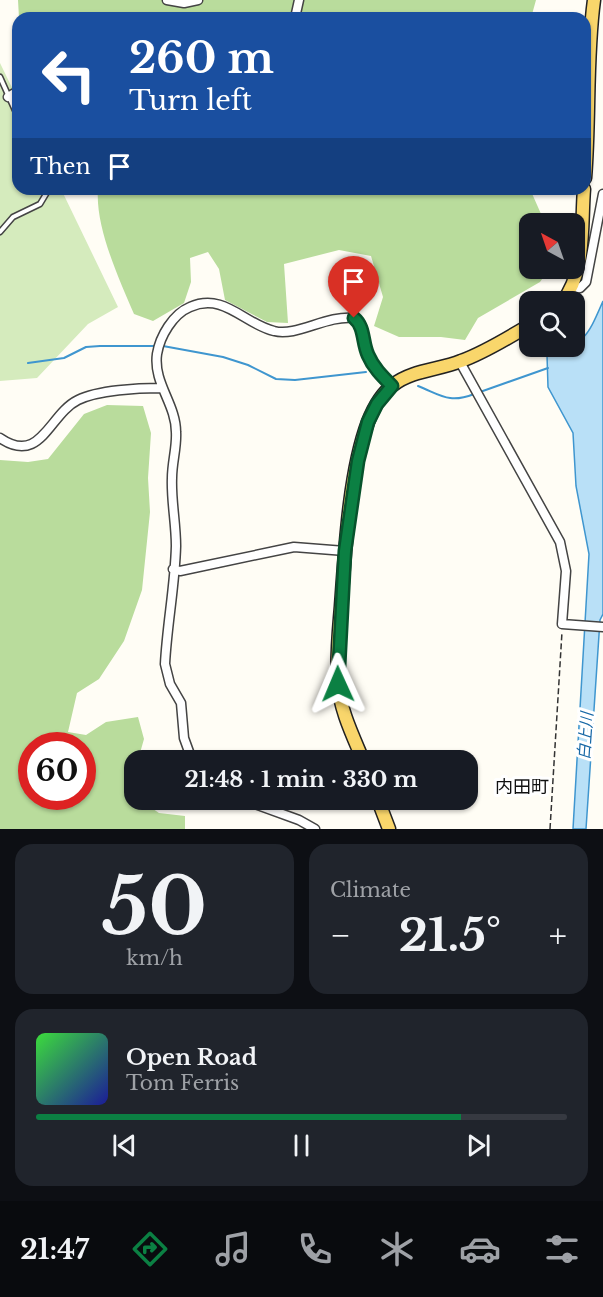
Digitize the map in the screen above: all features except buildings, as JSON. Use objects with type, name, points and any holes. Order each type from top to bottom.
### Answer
[{"type":"main road","points":[[591,36],[594,0]]},
{"type":"main road","points":[[572,289],[578,264],[584,195]]},
{"type":"main road","points":[[359,750],[343,709],[338,684],[345,551],[358,461],[368,422],[377,404],[392,386],[406,377],[460,362],[519,331]]},
{"type":"main road","points":[[382,810],[389,829]]},
{"type":"street","points":[[168,0],[184,3],[198,0]]},
{"type":"street","points":[[8,97],[12,95]]},
{"type":"street","points":[[572,289],[580,288],[586,282],[603,195]]},
{"type":"street","points":[[188,750],[184,738],[181,703],[170,684],[165,664],[176,546],[172,478],[176,420],[161,388],[156,369],[157,356],[165,331],[181,311],[201,303],[218,303],[231,308],[276,332],[298,329],[327,319],[354,318],[360,323],[366,352],[376,370],[392,386]]},
{"type":"street","points":[[460,362],[560,542],[566,571],[565,625],[603,627]]},
{"type":"street","points":[[0,438],[19,446],[33,444],[45,434],[64,409],[78,399],[108,391],[161,388]]},
{"type":"street","points":[[173,569],[180,571],[294,547],[345,551]]},
{"type":"street","points":[[272,810],[299,820],[315,829]]},
{"type":"lane","points":[[0,77],[12,105]]},
{"type":"lane","points":[[0,232],[13,217],[40,204],[45,195]]},
{"type":"path","points":[[549,829],[565,625]]},
{"type":"green space","points":[[18,0],[536,0],[533,12],[19,12]]},
{"type":"green space","points":[[0,63],[12,88],[12,195],[64,195],[118,307],[88,324],[37,378],[0,381]]},
{"type":"green space","points":[[98,195],[533,195],[541,213],[519,213],[519,279],[542,279],[478,318],[465,340],[441,337],[399,337],[374,326],[383,297],[371,256],[339,250],[284,264],[288,323],[267,322],[225,300],[219,269],[208,252],[190,258],[191,282],[184,303],[153,321],[134,314],[109,253],[100,220]]},
{"type":"green space","points":[[107,405],[143,406],[151,433],[148,478],[150,512],[142,590],[124,641],[99,679],[77,693],[68,732],[18,732],[18,810],[96,810],[96,732],[91,732],[106,722],[138,717],[144,739],[141,750],[124,750],[124,810],[155,810],[159,813],[185,816],[185,829],[0,829],[0,460],[28,462],[48,459],[84,414]]},
{"type":"water","name":"白上川","points":[[603,301],[603,614],[600,620],[586,829],[573,829],[589,554],[576,486],[573,433],[548,387],[547,357],[585,357],[585,335],[593,324]]},
{"type":"waterway","points":[[28,363],[64,358],[86,347],[157,346]]},
{"type":"waterway","points":[[163,346],[223,357],[248,365],[276,379],[295,380],[366,372]]},
{"type":"waterway","points":[[480,392],[548,368]]},
{"type":"waterway","points":[[418,386],[451,398],[474,394]]},
{"type":"district","name":"内田町","points":[[522,787]]},
{"type":"route","points":[[338,684],[345,551],[358,461],[368,422],[377,404],[392,386],[376,370],[366,352],[360,323],[354,318]]}]
